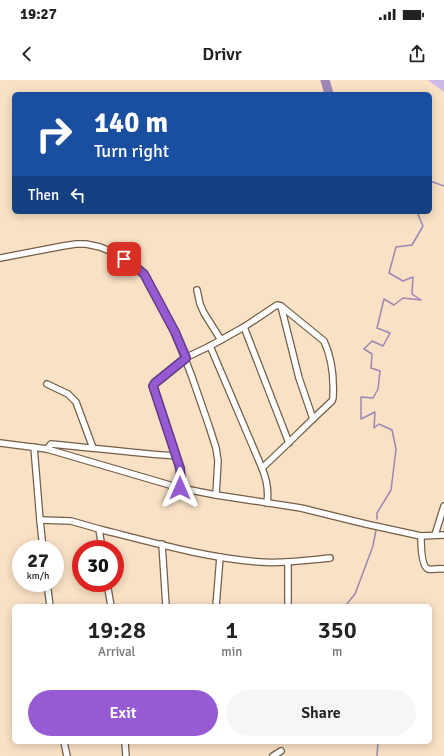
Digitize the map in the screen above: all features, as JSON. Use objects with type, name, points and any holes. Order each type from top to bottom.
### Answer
[{"type":"street","points":[[0,258],[76,244],[86,244],[100,247],[117,254],[144,274],[175,332],[186,358],[216,448],[218,461],[216,495]]},
{"type":"street","points":[[197,290],[200,304],[204,313],[221,340]]},
{"type":"street","points":[[180,488],[180,471],[153,386],[186,358],[244,327],[277,305],[281,306],[324,341],[332,368],[333,398],[332,401],[262,468]]},
{"type":"street","points":[[281,306],[299,378],[313,418]]},
{"type":"street","points":[[244,327],[289,443]]},
{"type":"street","points":[[210,346],[268,483],[268,503]]},
{"type":"street","points":[[47,384],[68,394],[76,402],[93,448]]},
{"type":"street","points":[[0,443],[47,449],[180,488],[301,508],[421,536],[444,535]]},
{"type":"street","points":[[47,449],[51,444],[176,456]]},
{"type":"street","points":[[34,447],[42,540]]},
{"type":"street","points":[[436,536],[444,506]]},
{"type":"street","points":[[40,520],[71,521],[99,529],[220,557],[262,563],[330,558]]},
{"type":"street","points":[[99,529],[101,540]]},
{"type":"street","points":[[421,536],[423,562],[425,567],[429,569],[444,569]]},
{"type":"street","points":[[162,544],[166,604]]},
{"type":"street","points":[[216,604],[220,557]]},
{"type":"street","points":[[288,562],[288,604]]},
{"type":"street","points":[[48,592],[50,604]]},
{"type":"street","points":[[109,592],[111,604]]},
{"type":"street","points":[[64,744],[67,756]]},
{"type":"street","points":[[125,744],[126,756]]},
{"type":"street","points":[[272,756],[281,751]]},
{"type":"shaded area","points":[[428,80],[444,80],[444,92]]},
{"type":"waterway","points":[[325,80],[328,92]]},
{"type":"waterway","points":[[432,182],[444,186]]},
{"type":"waterway","points":[[377,519],[377,513],[391,490],[396,449],[392,430],[379,424],[374,428],[375,412],[361,419],[361,397],[373,398],[378,389],[380,371],[371,368],[372,354],[364,349],[372,341],[383,346],[390,333],[377,328],[384,299],[394,305],[403,298],[421,300],[412,294],[413,277],[403,281],[389,273],[396,247],[412,245],[423,226],[418,214]]},
{"type":"waterway","points":[[347,604],[355,594],[373,546],[376,530]]},
{"type":"waterway","points":[[377,756],[378,744]]},
{"type":"route","points":[[124,259],[144,274],[175,332],[186,358],[153,386],[180,468],[180,488]]}]
